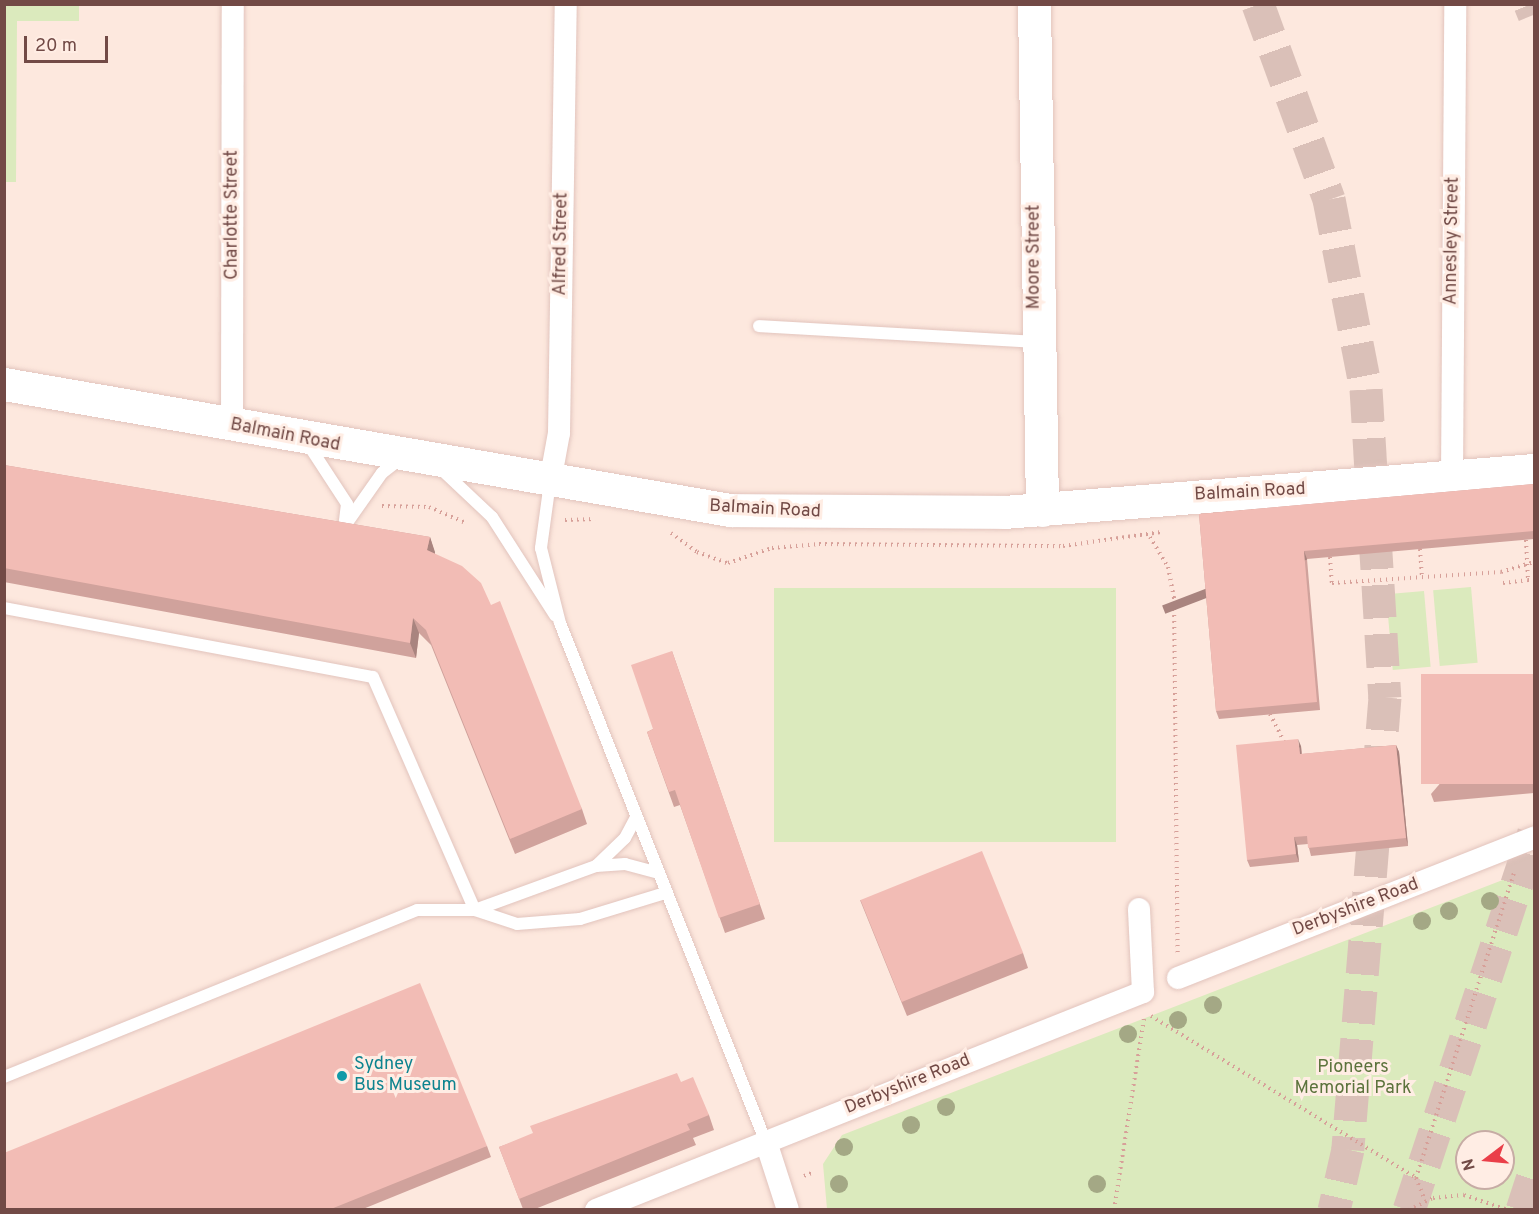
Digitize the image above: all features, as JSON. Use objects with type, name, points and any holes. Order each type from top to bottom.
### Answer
[{"type":"main road","name":"Moore Street","points":[[1034,4],[1036,342],[1042,510]]},
{"type":"main road","name":"Balmain Road","points":[[4,384],[418,460],[730,510],[861,515],[1042,510],[1534,470]]},
{"type":"street","name":"Charlotte Street","points":[[232,426],[233,4]]},
{"type":"street","name":"Alfred Street","points":[[550,482],[559,433],[566,4]]},
{"type":"street","name":"Annesley Street","points":[[1452,477],[1455,4]]},
{"type":"street","name":"Derbyshire Road","points":[[1178,978],[1528,841]]},
{"type":"street","name":"Derbyshire Road","points":[[596,1209],[767,1145],[1143,992],[1139,909]]},
{"type":"street","points":[[767,1145],[788,1209]]},
{"type":"lane","points":[[759,326],[1036,342]]},
{"type":"lane","points":[[305,440],[347,504],[344,528],[382,473],[418,460],[492,517],[561,623]]},
{"type":"lane","points":[[550,482],[542,548],[561,623],[665,893],[767,1145]]},
{"type":"lane","points":[[4,608],[373,677],[475,910]]},
{"type":"lane","points":[[596,866],[625,838],[636,817]]},
{"type":"lane","points":[[475,910],[596,866],[625,864],[658,873]]},
{"type":"lane","points":[[4,1077],[417,910],[475,910],[517,924],[580,919],[665,893]]},
{"type":"path","points":[[361,505],[429,507],[474,530]]},
{"type":"path","points":[[1004,548],[1150,537],[1168,567],[1174,597],[1178,978]]},
{"type":"path","points":[[1526,540],[1528,580]]},
{"type":"path","points":[[1420,549],[1422,577]]},
{"type":"path","points":[[1330,557],[1332,583],[1501,572],[1527,562],[1534,562]]},
{"type":"path","points":[[1503,583],[1534,580]]},
{"type":"path","points":[[1270,714],[1287,748]]},
{"type":"path","points":[[1416,1178],[1528,841]]},
{"type":"path","points":[[1114,1209],[1145,1012],[1416,1178],[1425,1200]]},
{"type":"path","points":[[1409,1209],[1425,1200],[1464,1195],[1508,1209]]},
{"type":"green space","points":[[5,5],[79,5],[79,21],[17,21],[16,182],[5,182]]},
{"type":"green space","points":[[1471,587],[1478,663],[1440,666],[1433,590]]},
{"type":"green space","points":[[774,588],[1116,588],[1116,842],[774,842]]},
{"type":"green space","points":[[1424,591],[1431,667],[1393,670],[1386,594]]},
{"type":"green space","name":"Pioneers Memorial Park","points":[[1534,868],[1534,1209],[827,1209],[823,1164],[842,1135]]},
{"type":"building","points":[[4,465],[430,537],[427,550],[462,566],[481,583],[491,605],[500,601],[582,809],[510,839],[426,630],[413,618],[410,643],[4,568]]},
{"type":"building","points":[[1534,484],[1534,531],[1304,551],[1317,702],[1216,711],[1199,514]]},
{"type":"building","points":[[672,651],[760,904],[719,918],[675,790],[669,792],[647,732],[653,729],[631,665]]},
{"type":"building","points":[[1421,674],[1534,674],[1534,784],[1421,784]]},
{"type":"building","points":[[1298,739],[1300,754],[1396,745],[1406,838],[1308,848],[1307,836],[1294,837],[1296,854],[1247,860],[1236,745]]},
{"type":"building","points":[[982,851],[1023,953],[902,1002],[861,900]]},
{"type":"building","name":"Sydney Bus Museum","points":[[420,983],[487,1146],[331,1209],[4,1209],[4,1153]]},
{"type":"building","points":[[677,1073],[681,1082],[693,1077],[709,1115],[687,1124],[690,1130],[519,1199],[499,1147],[533,1133],[530,1126]]},
{"type":"tunnel","points":[[1258,4],[1329,199],[1366,389],[1385,697],[1348,1149],[1334,1210]]},
{"type":"tunnel","points":[[1530,4],[1534,14]]},
{"type":"tunnel","points":[[1409,1210],[1534,833]]},
{"type":"tunnel","points":[[1522,1210],[1534,1173]]},
{"type":"place","name":"Sydney Bus Museum","points":[[342,1076]]}]
